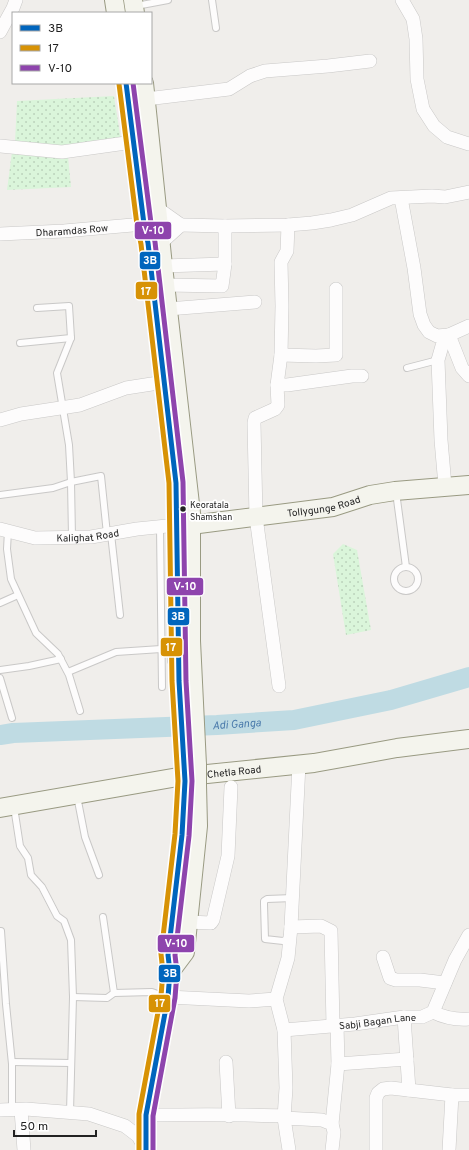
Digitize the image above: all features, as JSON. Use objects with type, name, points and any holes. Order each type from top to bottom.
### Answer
[{"type":"main road","points":[[114,0],[116,12]]},
{"type":"main road","points":[[127,84],[139,94],[148,213]]},
{"type":"main road","points":[[139,94],[133,142],[154,243],[170,382]]},
{"type":"main road","points":[[146,1150],[146,1115],[168,997],[169,963],[187,783],[186,683],[176,526],[176,483],[170,382],[168,309],[163,266],[154,243]]},
{"type":"main road","name":"Tollygunge Road","points":[[176,526],[333,507],[370,496],[395,491],[469,485]]},
{"type":"main road","points":[[176,526],[191,641],[186,683]]},
{"type":"main road","name":"Chetla Road","points":[[7,807],[117,787],[187,783],[299,764],[314,763],[396,748],[469,738]]},
{"type":"main road","points":[[169,963],[185,952],[198,826],[187,783]]},
{"type":"street","points":[[0,32],[16,0]]},
{"type":"street","points":[[402,0],[413,19],[416,39],[417,79],[423,109],[434,126],[447,137],[469,145]]},
{"type":"street","points":[[139,94],[229,89],[250,76],[265,71],[370,61]]},
{"type":"street","points":[[0,146],[62,152],[133,142]]},
{"type":"street","points":[[148,213],[181,225],[288,225],[331,220],[352,215],[391,198],[432,196],[445,197],[469,192]]},
{"type":"street","points":[[401,198],[422,320],[429,332],[437,336],[449,334],[469,326]]},
{"type":"street","name":"Dharamdas Row","points":[[0,234],[64,231],[148,213]]},
{"type":"street","points":[[154,243],[181,225]]},
{"type":"street","points":[[279,686],[256,517],[254,423],[256,418],[275,409],[278,405],[277,385],[281,356],[281,262],[287,251],[288,225]]},
{"type":"street","points":[[166,285],[222,286],[226,264],[225,226]]},
{"type":"street","points":[[163,266],[226,264]]},
{"type":"street","points":[[281,356],[336,355],[336,289]]},
{"type":"street","points":[[168,309],[255,302]]},
{"type":"street","points":[[445,486],[441,440],[438,360],[442,346],[449,334]]},
{"type":"street","points":[[449,334],[462,368],[469,376]]},
{"type":"street","points":[[277,385],[362,376]]},
{"type":"street","points":[[0,420],[21,414],[80,405],[126,388],[170,382]]},
{"type":"street","name":"Kalighat Road","points":[[4,530],[36,538],[91,537],[137,529],[176,526]]},
{"type":"street","points":[[289,1150],[284,1117],[286,1088],[284,1030],[276,999],[288,958],[291,927],[291,898],[299,764]]},
{"type":"street","points":[[188,922],[211,922],[213,920],[228,856],[231,788]]},
{"type":"street","points":[[291,927],[321,926],[331,931],[338,1064],[332,1124],[334,1132],[332,1150]]},
{"type":"street","points":[[469,936],[455,960],[433,1012],[449,1019],[469,1019]]},
{"type":"street","points":[[383,957],[390,978],[396,980],[420,980],[445,983]]},
{"type":"street","points":[[168,997],[249,1001],[276,999]]},
{"type":"street","name":"Sabji Bagan Lane","points":[[284,1030],[404,1017],[422,1017],[433,1012]]},
{"type":"street","points":[[404,1017],[409,1090]]},
{"type":"street","points":[[338,1064],[407,1059]]},
{"type":"street","points":[[226,1062],[229,1116]]},
{"type":"street","points":[[376,1150],[376,1098],[378,1092],[383,1089],[391,1088],[452,1095],[469,1095]]},
{"type":"street","points":[[449,1150],[452,1095]]},
{"type":"street","points":[[24,1150],[11,1110],[90,1114],[125,1126],[138,1136],[146,1150]]},
{"type":"street","points":[[146,1115],[229,1116],[245,1114],[322,1120],[332,1124]]},
{"type":"lane","points":[[134,6],[168,0]]},
{"type":"lane","points":[[212,0],[216,28]]},
{"type":"lane","points":[[37,308],[69,306],[71,338],[57,373],[69,446],[72,537]]},
{"type":"lane","points":[[20,343],[71,338]]},
{"type":"lane","points":[[406,368],[438,360]]},
{"type":"lane","points":[[0,495],[53,488],[71,482],[101,476],[120,615]]},
{"type":"lane","points":[[395,491],[406,567]]},
{"type":"lane","points":[[162,686],[162,650],[176,526]]},
{"type":"lane","points":[[4,530],[11,579],[36,633],[58,654],[68,672],[80,711]]},
{"type":"lane","points":[[406,567],[413,570],[418,577],[417,585],[407,592],[399,590],[396,587],[394,580],[394,576],[398,570],[406,567]]},
{"type":"lane","points":[[0,603],[18,595]]},
{"type":"lane","points":[[68,672],[116,652],[162,650],[171,655],[176,752],[187,783]]},
{"type":"lane","points":[[0,670],[29,666],[61,659]]},
{"type":"lane","points":[[0,678],[12,718]]},
{"type":"lane","points":[[77,795],[85,837],[99,875]]},
{"type":"lane","points":[[7,807],[20,846],[28,858],[30,875],[42,887],[57,916],[64,921],[71,940],[73,997],[70,1112]]},
{"type":"lane","points":[[267,898],[291,898],[286,939],[282,941],[266,939],[263,910],[264,901],[267,898]]},
{"type":"lane","points":[[104,917],[114,993]]},
{"type":"lane","points":[[0,931],[12,1062],[11,1110]]},
{"type":"lane","points":[[73,997],[107,998],[114,993],[152,992],[168,997]]},
{"type":"lane","points":[[12,1062],[71,1063]]},
{"type":"green space","points":[[114,96],[121,141],[70,148],[15,142],[17,101]]},
{"type":"green space","points":[[12,152],[68,157],[71,187],[7,190]]},
{"type":"green space","points":[[343,544],[357,550],[371,630],[346,635],[333,554]]},
{"type":"waterway","name":"Adi Ganga","points":[[0,735],[13,733],[217,725],[294,720],[391,700],[469,677]]},
{"type":"transit line","name":"17","points":[[119,84],[137,225],[141,244],[169,483],[172,681],[178,781],[175,834],[161,954],[163,972],[161,996],[139,1114],[139,1150]]},
{"type":"transit line","name":"3B","points":[[126,84],[144,224],[148,243],[176,483],[179,681],[185,781],[182,835],[168,955],[170,972],[168,997],[146,1115],[146,1150]]},
{"type":"transit line","name":"V-10","points":[[133,84],[151,223],[155,242],[183,482],[186,681],[192,781],[189,836],[175,955],[177,972],[175,998],[153,1116],[153,1150]]},
{"type":"place","name":"Keoratala Shamshan","points":[[183,509]]}]
